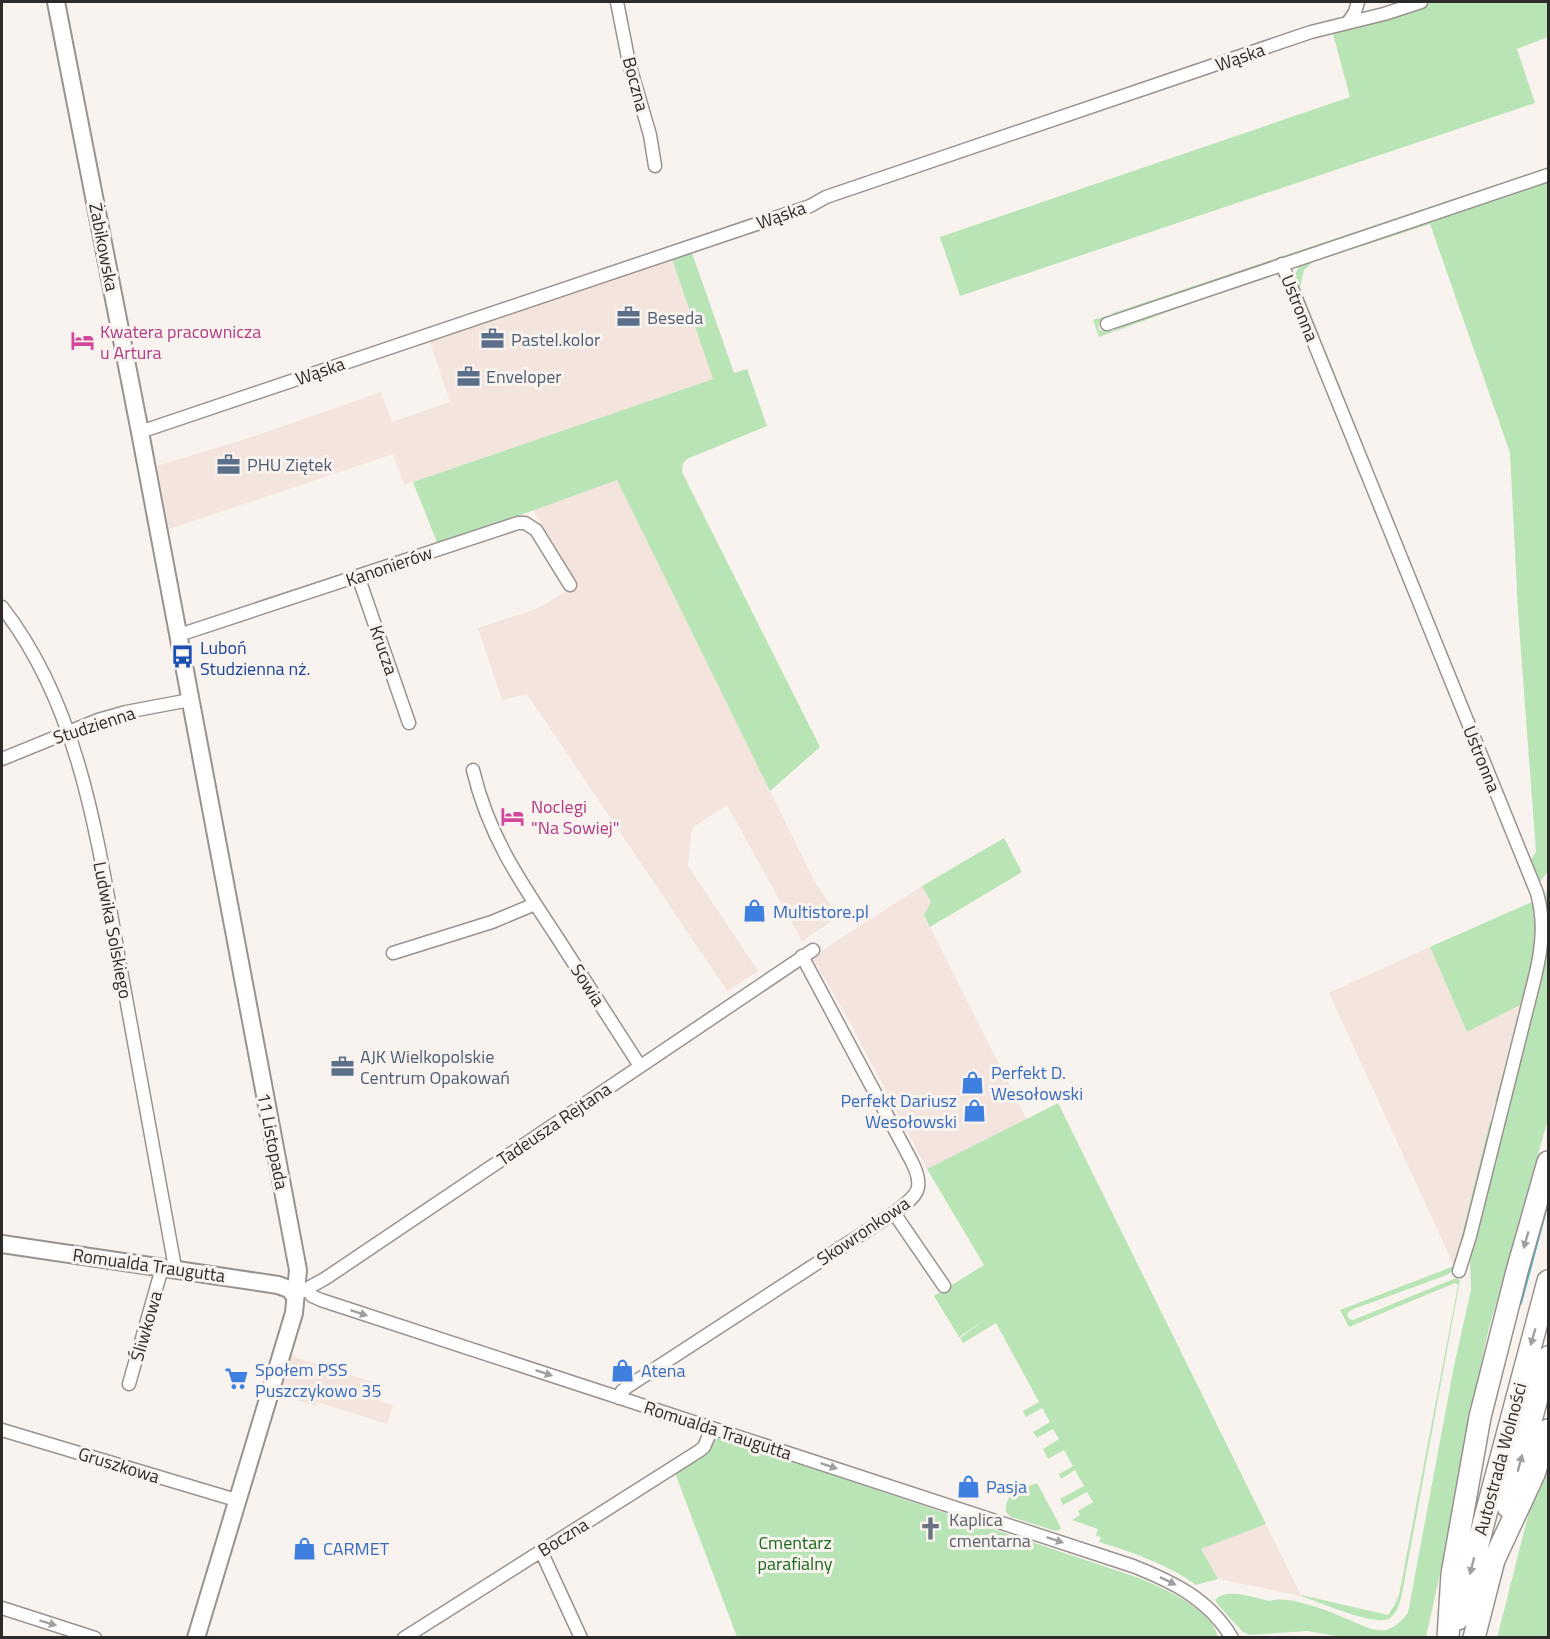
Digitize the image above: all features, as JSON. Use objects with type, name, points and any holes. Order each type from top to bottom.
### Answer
[{"type":"highway","points":[[1448,1638],[1452,1574],[1480,1417],[1517,1271],[1548,1162]]},
{"type":"highway","name":"Autostrada Wolności","points":[[1454,1638],[1548,1281]]},
{"type":"highway","name":"Autostrada Wolności","points":[[1494,1560],[1548,1356]]},
{"type":"highway","points":[[1474,1638],[1494,1560],[1534,1474],[1548,1431]]},
{"type":"street","name":"Żabikowska","points":[[56,2],[178,635]]},
{"type":"street","name":"Boczna","points":[[617,2],[629,63],[650,135],[655,166]]},
{"type":"street","points":[[1349,21],[1358,2]]},
{"type":"street","name":"Wąska","points":[[140,432],[799,210],[826,197],[1301,36],[1421,2]]},
{"type":"street","name":"Ustronna","points":[[1107,324],[1548,175]]},
{"type":"street","name":"Ustronna","points":[[1282,264],[1537,893],[1541,911],[1542,940],[1535,976],[1470,1236],[1459,1271]]},
{"type":"street","name":"Kanonierów","points":[[178,635],[502,528],[525,523],[536,531],[570,585]]},
{"type":"street","name":"Krucza","points":[[358,576],[409,723]]},
{"type":"street","name":"Ludwika Solskiego","points":[[2,608],[36,661],[67,731],[82,781],[96,839],[174,1262],[168,1269]]},
{"type":"street","name":"11 Listopada","points":[[178,635],[297,1264],[300,1292],[196,1638]]},
{"type":"street","name":"Studzienna","points":[[2,759],[67,731],[118,714],[190,700]]},
{"type":"street","name":"Sowia","points":[[473,770],[481,803],[492,829],[535,904],[640,1066]]},
{"type":"street","points":[[393,953],[492,922],[535,904]]},
{"type":"street","name":"Tadeusza Rejtana","points":[[300,1292],[326,1278],[808,953]]},
{"type":"street","name":"Skowronkowa","points":[[619,1398],[627,1387],[894,1213],[914,1197],[918,1190],[919,1178],[808,953]]},
{"type":"street","points":[[894,1213],[944,1286]]},
{"type":"street","name":"Romualda Traugutta","points":[[2,1244],[278,1285],[300,1292],[1133,1566],[1176,1585],[1202,1601],[1232,1638]]},
{"type":"street","name":"Śliwkowa","points":[[129,1384],[168,1269]]},
{"type":"street","name":"Boczna","points":[[404,1638],[702,1449],[712,1428]]},
{"type":"street","name":"Gruszkowa","points":[[2,1430],[236,1500]]},
{"type":"street","points":[[541,1551],[581,1638]]},
{"type":"street","points":[[2,1608],[95,1638]]},
{"type":"shaded area","points":[[672,259],[714,379],[404,485],[393,454],[169,529],[157,466],[255,436],[381,392],[392,422],[450,402],[429,339]]},
{"type":"shaded area","points":[[617,480],[814,880],[838,917],[802,941],[727,805],[692,828],[688,866],[758,971],[727,991],[527,694],[502,700],[478,628],[536,609],[578,585],[548,539],[533,509]]},
{"type":"shaded area","points":[[922,886],[931,902],[924,915],[1027,1120],[927,1169],[847,1017],[812,957]]},
{"type":"shaded area","points":[[1430,947],[1467,1032],[1522,1003],[1454,1266],[1329,993]]},
{"type":"shaded area","points":[[291,1356],[376,1383],[372,1399],[393,1405],[387,1424],[317,1402],[316,1406],[280,1395]]},
{"type":"shaded area","points":[[1266,1524],[1301,1596],[1218,1579],[1200,1549]]},
{"type":"green space","points":[[1431,2],[1548,2],[1548,37],[1517,49],[1535,103],[960,296],[940,237],[1350,97],[1333,34]]},
{"type":"green space","points":[[1548,167],[1548,171],[1123,315],[1110,314]]},
{"type":"green space","points":[[1548,179],[1548,871],[1539,883],[1537,882],[1294,277],[1300,264]],"holes":[[[1430,224],[1510,453],[1518,612],[1536,852],[1530,861],[1300,287],[1304,270],[1313,262]]]},
{"type":"green space","points":[[692,253],[734,373],[747,369],[767,426],[687,459],[683,463],[682,472],[820,747],[770,791],[617,480],[438,545],[413,482],[713,379],[672,259]]},
{"type":"green space","points":[[1272,273],[1281,276],[1285,282],[1276,275],[1270,275],[1099,337],[1093,320],[1109,315],[1098,326],[1100,331],[1113,331],[1128,321]]},
{"type":"green space","points":[[1004,838],[1022,872],[930,927],[924,915],[931,902],[922,886]]},
{"type":"green space","points":[[1548,884],[1548,1119],[1488,1332],[1426,1637],[1348,1638],[1307,1631],[1249,1635],[1242,1631],[1215,1600],[1226,1594],[1233,1594],[1269,1601],[1277,1599],[1298,1602],[1377,1630],[1386,1630],[1396,1625],[1408,1613],[1454,1366],[1471,1290],[1470,1254],[1547,916],[1545,898]]},
{"type":"green space","points":[[1534,901],[1537,911],[1537,945],[1499,1101],[1495,1102],[1522,1004],[1467,1032],[1430,947]]},
{"type":"green space","points":[[1058,1103],[1266,1524],[1201,1549],[1218,1579],[1196,1585],[1137,1554],[1099,1542],[1101,1537],[1096,1536],[1098,1529],[1072,1520],[1080,1515],[1078,1511],[1093,1502],[1087,1492],[1063,1505],[1060,1499],[1084,1486],[1075,1470],[1061,1479],[1059,1474],[1073,1466],[1064,1450],[1048,1459],[1043,1449],[1059,1439],[1053,1429],[1037,1438],[1033,1432],[1050,1422],[1042,1408],[1026,1417],[1023,1411],[1039,1402],[996,1323],[963,1343],[960,1338],[983,1321],[959,1337],[934,1296],[984,1265],[927,1169]]},
{"type":"green space","points":[[1490,1121],[1494,1124],[1455,1269],[1447,1275],[1351,1310],[1347,1314],[1349,1319],[1353,1320],[1456,1278],[1460,1280],[1400,1600],[1397,1610],[1390,1618],[1383,1620],[1360,1617],[1301,1595],[1388,1615],[1394,1606],[1399,1595],[1458,1285],[1455,1283],[1349,1327],[1340,1310],[1454,1266]]},
{"type":"green space","name":"Cmentarz parafialny","points":[[713,1435],[1139,1578],[1173,1594],[1197,1609],[1214,1627],[1218,1637],[737,1637],[675,1473],[712,1449],[710,1443]]},
{"type":"green space","points":[[1548,1451],[1548,1637],[1497,1638],[1535,1488]]},
{"type":"green space","points":[[1037,1483],[1061,1529],[1056,1531],[1011,1517],[1006,1512],[1008,1500],[1015,1492]]},
{"type":"waterway","points":[[1520,1303],[1548,1199]]},
{"type":"place","name":"Beseda","points":[[629,317]]},
{"type":"place","name":"Pastel.kolor","points":[[493,339]]},
{"type":"place","name":"Kwatera pracownicza u Artura","points":[[82,341]]},
{"type":"place","name":"Enveloper","points":[[468,376]]},
{"type":"place","name":"PHU Ziętek","points":[[229,464]]},
{"type":"place","name":"Luboń Studzienna nż.","points":[[182,657]]},
{"type":"place","name":"Noclegi \"Na Sowiej\"","points":[[513,816]]},
{"type":"place","name":"Multistore.pl","points":[[755,911]]},
{"type":"place","name":"AJK Wielkopolskie Centrum Opakowań","points":[[342,1066]]},
{"type":"place","name":"Perfekt D. Wesołowski","points":[[973,1082]]},
{"type":"place","name":"Perfekt Dariusz Wesołowski","points":[[975,1110]]},
{"type":"place","name":"Atena","points":[[623,1370]]},
{"type":"place","name":"Społem PSS Puszczykowo 35","points":[[237,1379]]},
{"type":"place","name":"Pasja","points":[[968,1486]]},
{"type":"place","name":"Kaplica cmentarna","points":[[931,1529]]},
{"type":"place","name":"CARMET","points":[[305,1548]]}]
